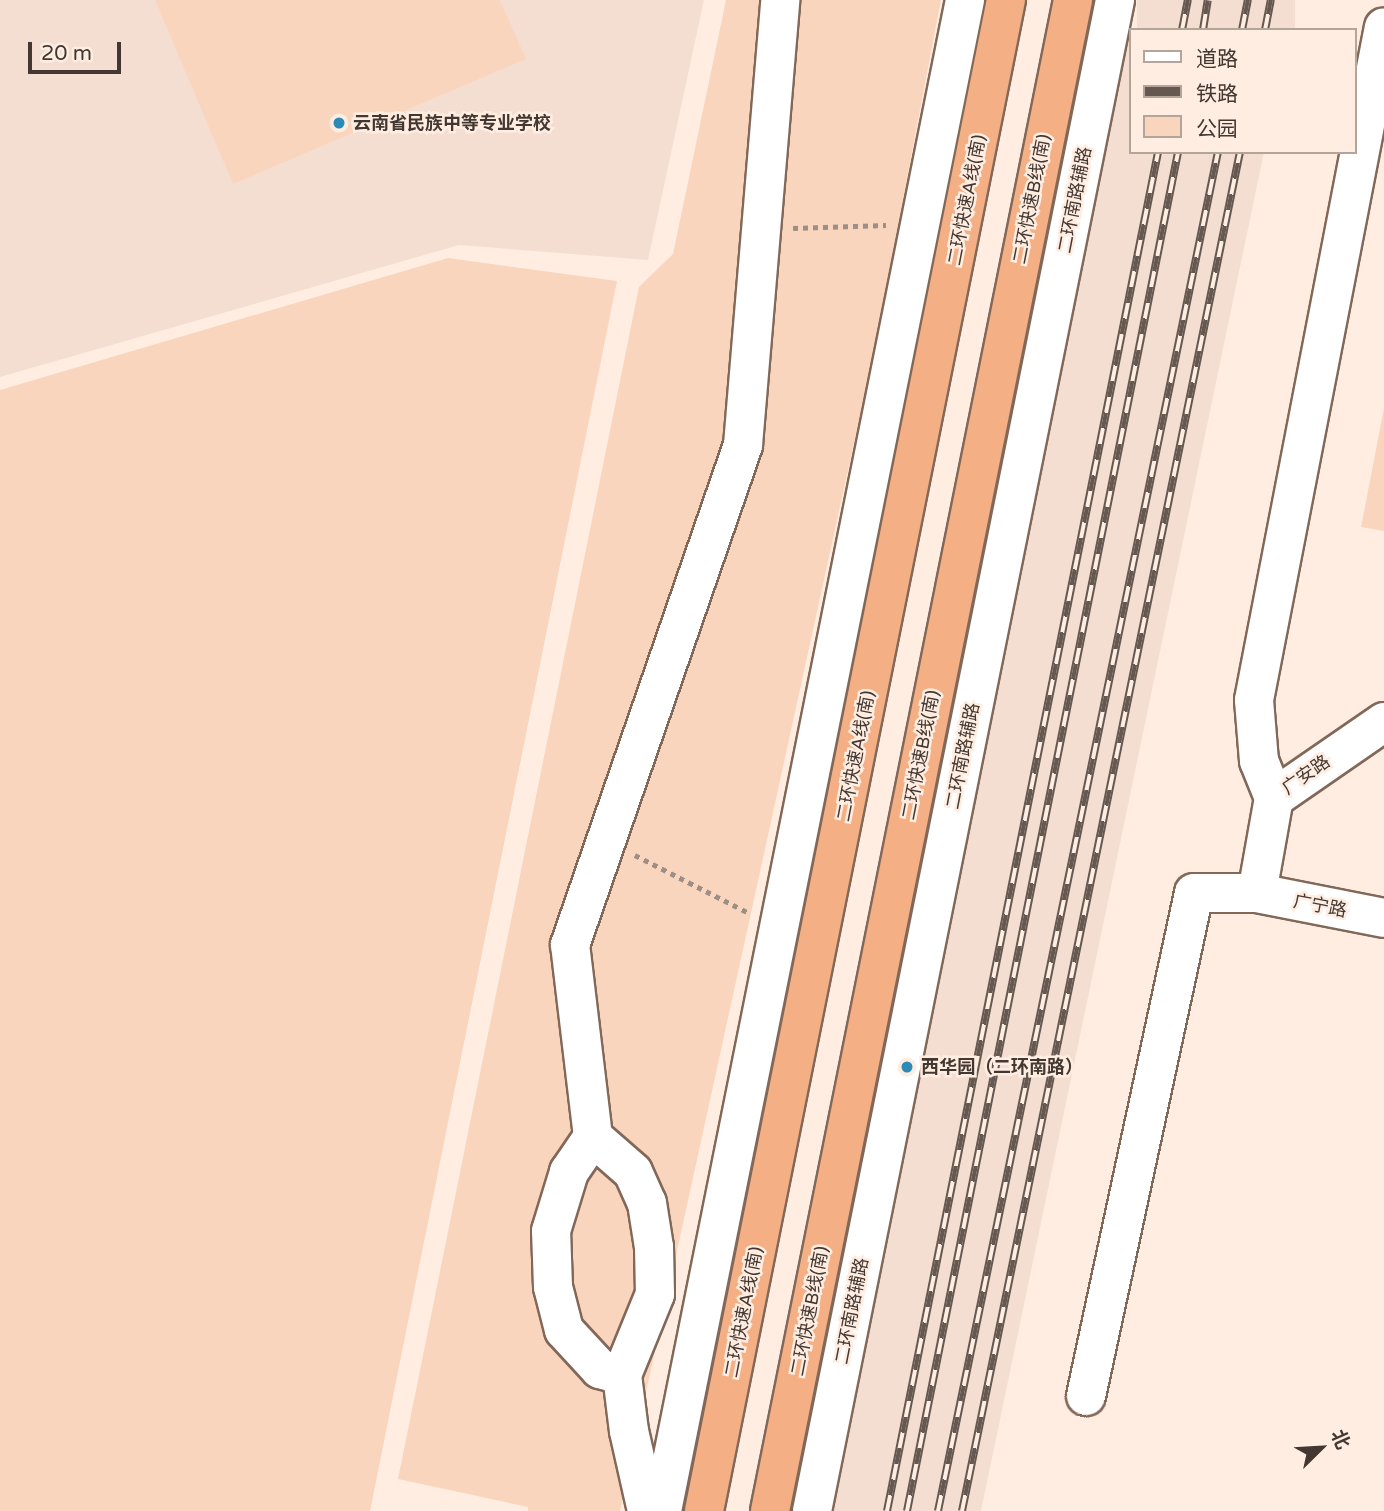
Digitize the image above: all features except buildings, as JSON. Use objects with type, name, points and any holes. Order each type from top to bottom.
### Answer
[{"type":"highway","name":"二环快速A线(南)","points":[[704,1511],[1006,0]]},
{"type":"highway","name":"二环快速B线(南)","points":[[769,1511],[1073,0]]},
{"type":"street","points":[[622,1374],[600,1369],[564,1330],[553,1287],[551,1231],[569,1172],[593,1137],[570,945],[743,445],[780,0]]},
{"type":"street","points":[[662,1511],[965,0]]},
{"type":"street","name":"二环南路辅路","points":[[812,1511],[1115,0]]},
{"type":"street","points":[[1274,798],[1259,761],[1254,700],[1380,70],[1384,27]]},
{"type":"street","name":"广安路","points":[[1256,893],[1274,798],[1384,722]]},
{"type":"street","name":"广宁路","points":[[1086,1396],[1194,893],[1256,893],[1384,918]]},
{"type":"street","points":[[593,1137],[633,1172],[648,1203],[654,1247],[655,1294],[622,1374],[629,1430],[647,1511]]},
{"type":"path","points":[[761,230],[920,225]]},
{"type":"path","points":[[606,840],[779,927]]},
{"type":"shaded area","name":"云南省民族中等专业学校","points":[[0,0],[704,0],[648,260],[459,245],[0,377]]},
{"type":"shaded area","points":[[1137,0],[1295,0],[1295,28],[1137,28]]},
{"type":"shaded area","points":[[1128,41],[1128,154],[1264,154],[981,1511],[820,1511]]},
{"type":"green space","points":[[155,0],[500,0],[526,59],[233,184]]},
{"type":"green space","points":[[726,0],[941,0],[873,356],[620,1511],[528,1511],[528,1507],[398,1479],[639,287],[673,254]]},
{"type":"green space","points":[[448,258],[617,281],[370,1511],[0,1511],[0,390]]},
{"type":"green space","points":[[1384,408],[1384,531],[1361,527]]},
{"type":"railway","points":[[1182,28],[1188,0]]},
{"type":"railway","points":[[1203,28],[1208,0]]},
{"type":"railway","points":[[1242,28],[1248,0]]},
{"type":"railway","points":[[1265,28],[1271,0]]},
{"type":"railway","points":[[887,1511],[1158,154]]},
{"type":"railway","points":[[907,1511],[1178,154]]},
{"type":"railway","points":[[938,1511],[1218,154]]},
{"type":"railway","points":[[962,1511],[1240,154]]},
{"type":"place","name":"云南省民族中等专业学校","points":[[339,123]]},
{"type":"place","name":"西华园（二环南路）","points":[[907,1067]]}]
